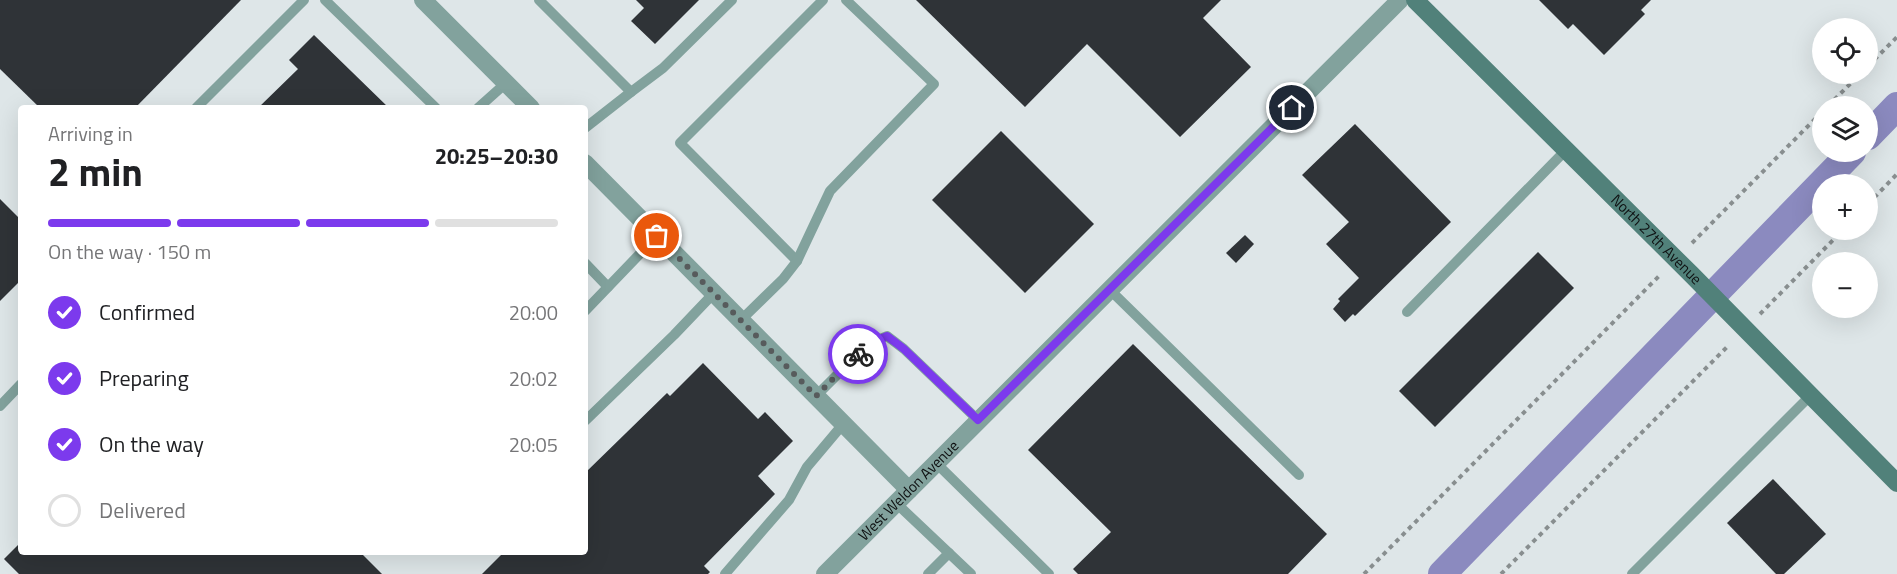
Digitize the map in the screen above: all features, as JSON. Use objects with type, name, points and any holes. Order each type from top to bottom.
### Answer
[{"type":"main road","name":"North 27th Avenue","points":[[1415,0],[1691,274],[1897,483]]},
{"type":"street","points":[[423,0],[528,105]]},
{"type":"street","name":"West Weldon Avenue","points":[[825,574],[1400,0]]},
{"type":"street","points":[[588,166],[909,490]]},
{"type":"lane","points":[[199,105],[304,0]]},
{"type":"lane","points":[[325,0],[433,105]]},
{"type":"lane","points":[[539,0],[631,92]]},
{"type":"lane","points":[[588,126],[663,68],[732,0]]},
{"type":"lane","points":[[797,261],[680,144],[824,0]]},
{"type":"lane","points":[[741,320],[783,279],[797,261],[830,191],[934,84],[846,0]]},
{"type":"lane","points":[[481,105],[506,83]]},
{"type":"lane","points":[[1407,312],[1565,151]]},
{"type":"lane","points":[[588,308],[657,236]]},
{"type":"lane","points":[[588,265],[608,287]]},
{"type":"lane","points":[[1110,290],[1299,475]]},
{"type":"lane","points":[[588,417],[674,335],[714,293]]},
{"type":"lane","points":[[816,396],[868,344],[887,336],[904,349],[978,420]]},
{"type":"lane","points":[[0,406],[18,387]]},
{"type":"lane","points":[[1632,574],[1811,395]]},
{"type":"lane","points":[[725,574],[789,501],[807,467],[844,423]]},
{"type":"lane","points":[[936,463],[1049,574]]},
{"type":"lane","points":[[896,503],[971,574]]},
{"type":"lane","points":[[928,574],[949,553]]},
{"type":"path","points":[[1878,56],[1897,37]]},
{"type":"path","points":[[1838,96],[1850,84]]},
{"type":"path","points":[[1706,229],[1812,122]]},
{"type":"path","points":[[1878,194],[1897,174]]},
{"type":"path","points":[[1501,574],[1739,323],[1832,240]]},
{"type":"path","points":[[1364,574],[1645,290]]},
{"type":"building","points":[[0,0],[241,0],[138,105],[37,105],[0,69]]},
{"type":"building","points":[[636,0],[699,0],[655,44],[631,21],[644,8]]},
{"type":"building","points":[[916,0],[1221,0],[1203,18],[1251,67],[1180,137],[1087,44],[1025,107]]},
{"type":"building","points":[[1539,0],[1651,0],[1641,10],[1645,14],[1604,55],[1573,24],[1568,29]]},
{"type":"building","points":[[314,35],[386,105],[261,105],[298,69],[289,60]]},
{"type":"building","points":[[1355,124],[1451,222],[1355,316],[1353,314],[1345,322],[1333,309],[1340,301],[1338,299],[1359,278],[1326,244],[1349,222],[1302,175]]},
{"type":"building","points":[[1001,131],[1094,224],[1025,293],[932,200]]},
{"type":"building","points":[[0,199],[18,217],[18,283],[0,301]]},
{"type":"building","points":[[1245,235],[1254,244],[1236,263],[1226,253]]},
{"type":"building","points":[[1538,252],[1574,288],[1435,427],[1399,391]]},
{"type":"building","points":[[1133,344],[1327,534],[1288,574],[1078,574],[1073,569],[1111,532],[1028,450]]},
{"type":"building","points":[[703,363],[758,419],[765,412],[793,441],[758,476],[775,494],[704,566],[710,572],[708,574],[482,574],[501,555],[588,555],[588,470],[667,393],[670,396]]},
{"type":"building","points":[[1773,479],[1826,534],[1784,574],[1776,574],[1727,523]]},
{"type":"building","points":[[18,545],[18,555],[363,555],[382,574],[19,574],[4,559]]},
{"type":"waterway","points":[[1878,126],[1897,106]]},
{"type":"waterway","points":[[1442,574],[1842,162]]},
{"type":"way so far","points":[[657,236],[816,396],[858,354]]},
{"type":"route","points":[[858,354],[868,344],[887,336],[904,349],[978,420],[1292,108]]}]
